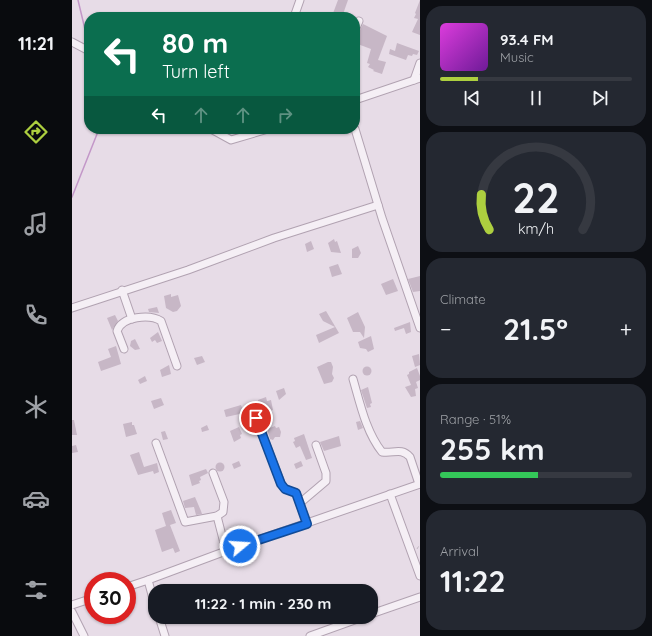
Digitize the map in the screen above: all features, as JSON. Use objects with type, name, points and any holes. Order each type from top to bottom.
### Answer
[{"type":"street","points":[[296,12],[300,0]]},
{"type":"street","points":[[72,42],[84,48]]},
{"type":"street","points":[[360,98],[417,79],[420,63]]},
{"type":"street","points":[[220,134],[231,140],[251,134]]},
{"type":"street","points":[[357,134],[378,205],[417,307],[420,328]]},
{"type":"street","points":[[72,308],[122,290],[188,270],[274,238],[378,205]]},
{"type":"street","points":[[122,290],[132,319]]},
{"type":"street","points":[[124,349],[118,328],[132,319],[151,317],[161,321],[177,366]]},
{"type":"street","points":[[136,584],[226,551],[420,484],[410,457],[407,454],[399,450],[382,452],[377,446],[371,436],[353,379]]},
{"type":"street","points":[[256,418],[281,484],[285,489],[296,493],[307,524]]},
{"type":"street","points":[[156,443],[183,521],[188,523],[217,516],[223,512],[224,502],[213,473]]},
{"type":"street","points":[[300,503],[326,481],[326,473],[316,445]]},
{"type":"street","points":[[390,494],[420,576]]},
{"type":"street","points":[[217,516],[226,551]]},
{"type":"street","points":[[148,580],[149,584]]},
{"type":"street","points":[[378,612],[420,597]]},
{"type":"street","points":[[72,605],[84,601]]},
{"type":"street","points":[[72,612],[84,636]]},
{"type":"street","points":[[161,624],[165,636]]},
{"type":"street","points":[[310,636],[343,624]]},
{"type":"building","points":[[338,0],[348,0],[344,12],[334,12]]},
{"type":"building","points":[[420,0],[420,35],[412,32],[418,19],[414,18]]},
{"type":"building","points":[[363,24],[387,36],[378,60],[386,62],[382,74],[373,71],[374,70],[368,67],[370,64],[367,63],[371,49],[360,45],[360,30]]},
{"type":"building","points":[[397,43],[419,51],[417,55],[408,55],[406,60],[389,54],[390,49],[395,51]]},
{"type":"building","points":[[334,239],[335,242],[337,241],[341,253],[331,252],[328,243]]},
{"type":"building","points":[[311,241],[314,249],[307,252],[305,244]]},
{"type":"building","points":[[358,246],[361,253],[358,258],[352,258],[352,249]]},
{"type":"building","points":[[338,264],[342,274],[332,277],[329,267]]},
{"type":"building","points":[[420,276],[420,291],[413,292],[408,279]]},
{"type":"building","points":[[393,279],[398,291],[386,295],[381,284]]},
{"type":"building","points":[[171,294],[171,297],[178,295],[181,306],[177,311],[173,312],[166,308],[164,296]]},
{"type":"building","points":[[157,307],[159,313],[149,312],[148,309]]},
{"type":"building","points":[[326,311],[339,333],[319,343],[316,335],[335,327],[323,321],[319,314]]},
{"type":"building","points":[[358,312],[365,327],[364,338],[360,332],[353,332],[347,318]]},
{"type":"building","points":[[115,315],[118,321],[112,330],[107,318]]},
{"type":"building","points":[[410,322],[411,332],[406,334],[404,328],[395,331],[394,328]]},
{"type":"building","points":[[158,332],[162,341],[157,343],[155,340],[152,342],[150,338]]},
{"type":"building","points":[[371,336],[374,349],[368,352],[366,349],[360,348],[358,342]]},
{"type":"building","points":[[135,339],[140,349],[135,350],[130,346],[131,341]]},
{"type":"building","points":[[116,346],[121,364],[101,371],[98,362],[111,357],[108,349]]},
{"type":"building","points":[[419,354],[420,365],[415,367],[412,356]]},
{"type":"building","points":[[202,356],[205,362],[197,365],[194,358]]},
{"type":"building","points":[[331,362],[333,367],[332,374],[334,378],[332,382],[324,384],[317,367]]},
{"type":"building","points":[[169,365],[171,374],[162,377],[160,370]]},
{"type":"building","points":[[367,366],[372,371],[367,376],[362,371]]},
{"type":"building","points":[[417,368],[420,380],[416,382],[418,388],[415,389],[416,396],[411,397],[405,387],[411,385],[407,375],[409,372]]},
{"type":"building","points":[[145,376],[147,381],[140,384],[138,380]]},
{"type":"building","points":[[368,387],[372,403],[370,404],[371,407],[367,408],[361,390]]},
{"type":"building","points":[[284,388],[286,394],[279,400],[276,391]]},
{"type":"building","points":[[266,397],[267,401],[271,400],[273,410],[268,412],[267,408],[259,408],[258,400]]},
{"type":"building","points":[[161,398],[164,405],[154,409],[151,401]]},
{"type":"building","points":[[241,405],[244,413],[226,417],[224,410]]},
{"type":"building","points":[[72,420],[74,420],[77,435],[72,435]]},
{"type":"building","points":[[360,421],[363,428],[358,430],[356,422]]},
{"type":"building","points":[[132,422],[137,434],[126,437],[123,424]]},
{"type":"building","points":[[207,425],[209,430],[202,432],[201,428]]},
{"type":"building","points":[[275,426],[276,428],[279,427],[281,432],[280,437],[275,437],[273,440],[270,439],[267,429]]},
{"type":"building","points":[[239,427],[242,434],[240,435],[241,438],[234,442],[230,431]]},
{"type":"building","points":[[165,431],[168,439],[163,440],[161,432]]},
{"type":"building","points":[[304,434],[312,458],[306,460],[300,446],[296,448],[293,442],[295,441],[294,438]]},
{"type":"building","points":[[339,436],[341,446],[324,451],[320,442]]},
{"type":"building","points":[[76,445],[78,452],[72,453],[72,446]]},
{"type":"building","points":[[139,452],[144,467],[157,463],[159,472],[154,474],[153,471],[138,475],[130,455]]},
{"type":"building","points":[[239,461],[241,466],[234,469],[232,464]]},
{"type":"building","points":[[301,461],[303,466],[296,469],[294,464]]},
{"type":"building","points":[[220,462],[225,467],[220,472],[215,467]]},
{"type":"building","points":[[206,469],[208,473],[200,477],[200,483],[192,486],[189,475]]},
{"type":"building","points":[[195,497],[202,514],[196,515],[194,507],[185,508],[183,501]]},
{"type":"building","points":[[171,510],[176,523],[170,525],[180,551],[175,553],[173,548],[162,552],[155,530],[166,526],[162,513]]},
{"type":"waterway","points":[[78,0],[84,25]]},
{"type":"waterway","points":[[72,197],[97,134]]},
{"type":"route","points":[[240,546],[307,524],[296,493],[285,489],[281,484],[256,418]]}]
